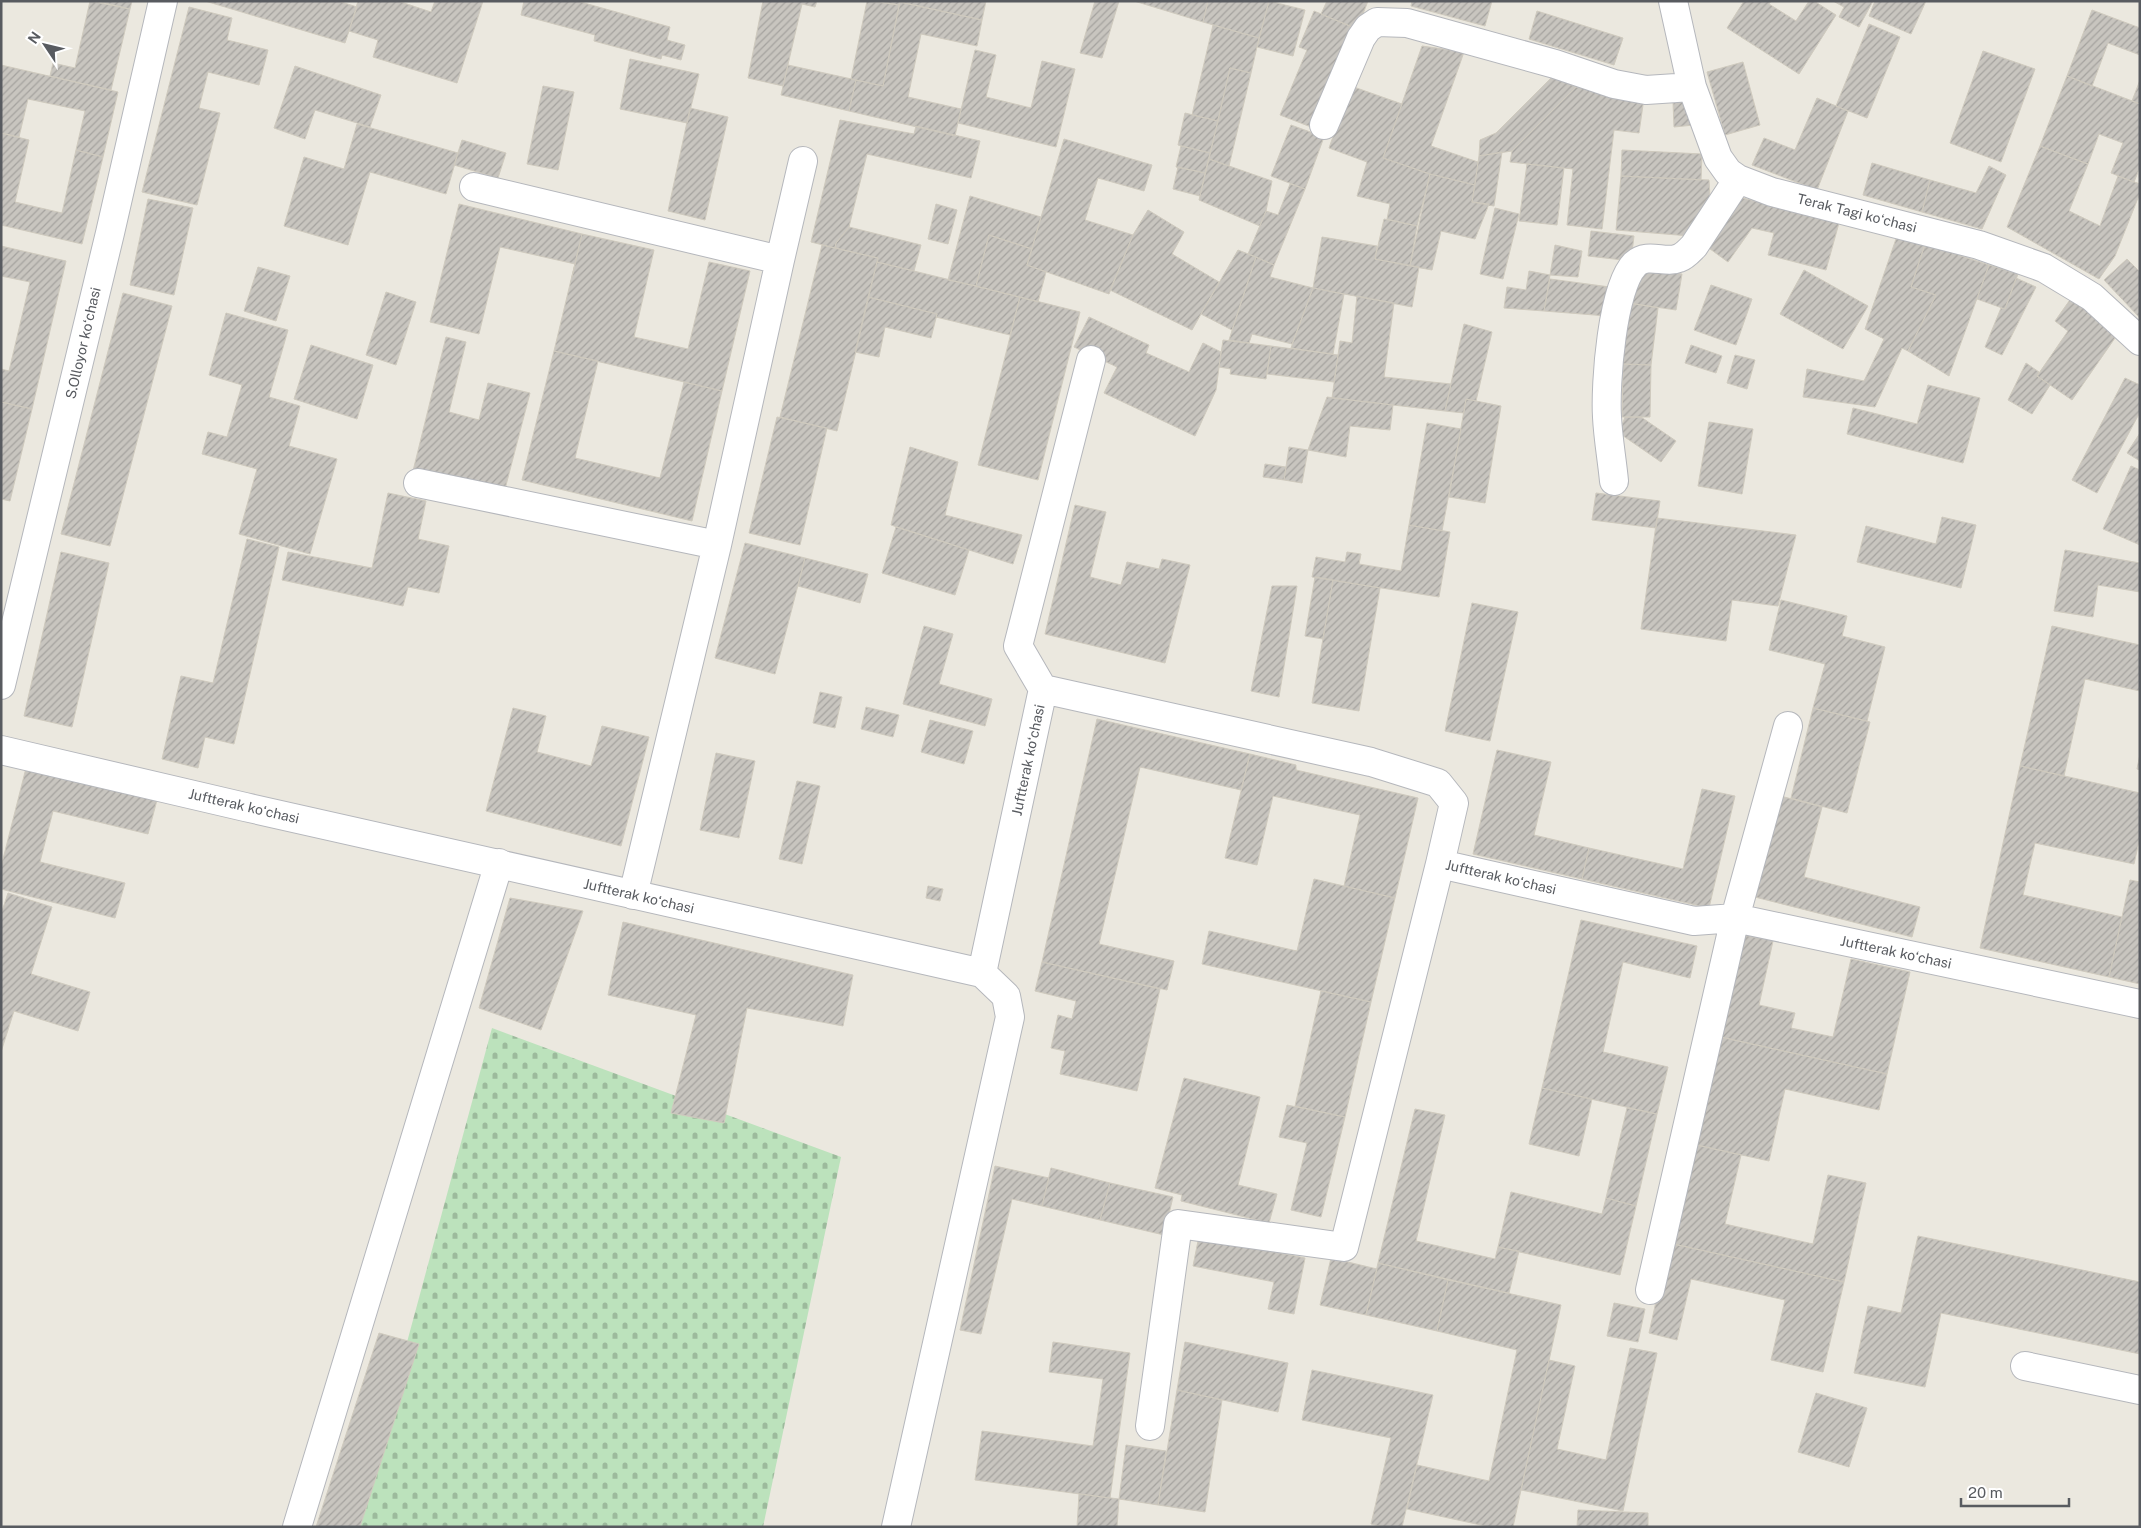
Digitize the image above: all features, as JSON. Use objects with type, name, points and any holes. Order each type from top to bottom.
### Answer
[{"type":"street","name":"S.Olloyor koʻchasi","points":[[1,685],[108,242],[163,1]]},
{"type":"street","name":"Terak Tagi koʻchasi","points":[[1674,1],[1692,86],[1718,158],[1728,172],[1738,179],[1772,192],[1979,245],[2044,268],[2092,297],[2140,341]]},
{"type":"street","points":[[1324,125],[1361,38],[1368,28],[1377,22],[1407,23],[1527,56],[1614,84],[1646,90],[1692,86]]},
{"type":"street","points":[[634,895],[803,161]]},
{"type":"street","points":[[1614,481],[1607,416],[1610,351],[1618,300],[1627,276],[1636,263],[1642,260],[1670,260],[1680,258],[1686,254],[1694,246],[1738,179]]},
{"type":"street","points":[[474,187],[780,260]]},
{"type":"street","points":[[1043,689],[1018,646],[1090,360]]},
{"type":"street","points":[[418,483],[716,545]]},
{"type":"street","name":"Juftterak koʻchasi","points":[[1,750],[982,974],[1043,689],[1371,762],[1438,783],[1454,803],[1440,864],[1694,921],[1735,918],[2140,1004]]},
{"type":"street","points":[[1650,1290],[1735,918],[1788,726]]},
{"type":"street","points":[[297,1527],[499,863]]},
{"type":"street","points":[[1150,1426],[1178,1224],[1344,1247],[1440,864]]},
{"type":"street","points":[[896,1527],[1010,1017],[1006,996],[982,974]]},
{"type":"street","points":[[2025,1366],[2140,1390]]},
{"type":"green space","points":[[492,1028],[841,1157],[763,1527],[357,1527]]},
{"type":"building","points":[[90,1],[130,9],[111,90],[50,76],[53,63],[75,68]]},
{"type":"building","points":[[97,1],[132,1],[130,9]]},
{"type":"building","points":[[205,1],[338,1],[357,7],[345,43]]},
{"type":"building","points":[[358,1],[398,1],[431,12],[435,1],[483,1],[457,83],[373,57],[378,40],[349,31]]},
{"type":"building","points":[[524,1],[577,1],[670,27],[667,40],[685,45],[681,60],[662,55],[661,59],[594,41],[595,35],[521,15]]},
{"type":"building","points":[[763,1],[817,1],[815,7],[802,4],[783,86],[748,78]]},
{"type":"building","points":[[867,1],[899,5],[883,86],[851,79]]},
{"type":"building","points":[[879,1],[986,1],[982,20],[900,2],[899,5]]},
{"type":"building","points":[[1095,1],[1119,1],[1102,58],[1080,53]]},
{"type":"building","points":[[1134,1],[1208,1],[1203,22]]},
{"type":"building","points":[[1208,1],[1269,1],[1259,38],[1203,22]]},
{"type":"building","points":[[1269,1],[1305,10],[1293,56],[1257,47]]},
{"type":"building","points":[[1327,1],[1368,1],[1357,29],[1321,14]]},
{"type":"building","points":[[1412,1],[1492,1],[1485,26],[1411,6]]},
{"type":"building","points":[[1744,1],[1771,1],[1769,4],[1796,21],[1809,1],[1814,1],[1836,15],[1799,74],[1727,28]]},
{"type":"building","points":[[1833,1],[1873,1],[1859,27],[1839,17],[1844,7]]},
{"type":"building","points":[[1875,1],[1926,1],[1911,34],[1869,16]]},
{"type":"building","points":[[900,2],[982,20],[977,46],[921,34],[908,97],[961,109],[955,136],[849,111],[856,80],[883,86]]},
{"type":"building","points":[[189,7],[232,18],[227,40],[268,50],[259,85],[208,72],[199,108],[220,113],[197,205],[142,192]]},
{"type":"building","points":[[2092,10],[2140,28],[2140,55],[2108,43],[2092,86],[2067,76]]},
{"type":"building","points":[[1314,11],[1357,29],[1311,127],[1280,115],[1307,50],[1299,47]]},
{"type":"building","points":[[1537,11],[1623,38],[1614,65],[1529,39]]},
{"type":"building","points":[[1869,24],[1900,37],[1867,118],[1836,106]]},
{"type":"building","points":[[1213,25],[1259,38],[1251,73],[1230,68],[1218,121],[1192,115]]},
{"type":"building","points":[[1422,46],[1464,52],[1431,146],[1478,162],[1475,185],[1430,174],[1383,158]]},
{"type":"building","points":[[975,50],[996,55],[986,97],[1031,108],[1042,61],[1075,69],[1056,147],[958,123]]},
{"type":"building","points":[[1983,51],[2035,69],[2001,162],[1950,143]]},
{"type":"building","points":[[630,59],[699,74],[687,123],[620,109]]},
{"type":"building","points":[[1743,62],[1760,125],[1725,135],[1707,72]]},
{"type":"building","points":[[1,65],[118,92],[103,157],[76,150],[85,111],[28,99],[19,137],[1,133]]},
{"type":"building","points":[[788,65],[856,80],[849,111],[781,95]]},
{"type":"building","points":[[295,66],[381,95],[370,127],[315,110],[305,139],[274,128]]},
{"type":"building","points":[[1230,68],[1251,73],[1229,166],[1209,159]]},
{"type":"building","points":[[1553,76],[1576,87],[1512,151],[1479,156],[1480,140],[1496,133]]},
{"type":"building","points":[[2067,76],[2140,104],[2140,167],[2134,182],[2111,173],[2123,143],[2099,134],[2088,164],[2040,146]]},
{"type":"building","points":[[2140,80],[2140,104],[2132,101]]},
{"type":"building","points":[[543,86],[574,92],[558,170],[527,164]]},
{"type":"building","points":[[1351,86],[1402,104],[1383,158],[1430,174],[1417,226],[1387,219],[1390,204],[1357,196],[1367,162],[1329,148]]},
{"type":"building","points":[[1576,87],[1644,98],[1639,133],[1614,130],[1602,229],[1567,225],[1573,169],[1510,162],[1512,151]]},
{"type":"building","points":[[1817,98],[1848,111],[1817,190],[1752,165],[1764,138],[1795,150]]},
{"type":"building","points":[[1692,101],[1694,125],[1674,127],[1673,102]]},
{"type":"building","points":[[690,108],[728,117],[705,220],[668,211]]},
{"type":"building","points":[[1185,113],[1218,121],[1210,153],[1178,145]]},
{"type":"building","points":[[840,120],[914,134],[916,126],[980,141],[971,178],[867,154],[849,227],[836,243],[835,248],[811,242]]},
{"type":"building","points":[[357,124],[458,153],[446,194],[370,172],[348,245],[284,226],[304,157],[344,169]]},
{"type":"building","points":[[1291,125],[1324,137],[1305,189],[1271,176]]},
{"type":"building","points":[[1,133],[29,140],[15,202],[62,213],[76,150],[103,157],[82,244],[1,225]]},
{"type":"building","points":[[1064,139],[1152,165],[1144,191],[1098,178],[1085,220],[1133,235],[1109,294],[1027,265]]},
{"type":"building","points":[[462,140],[506,153],[498,178],[454,165]]},
{"type":"building","points":[[1181,146],[1210,153],[1205,173],[1176,167]]},
{"type":"building","points":[[2040,146],[2088,164],[2069,211],[2100,226],[2118,176],[2140,184],[2140,193],[2115,256],[2099,279],[2007,227]]},
{"type":"building","points":[[1622,150],[1702,154],[1701,180],[1621,176]]},
{"type":"building","points":[[1502,152],[1494,206],[1472,202],[1479,156]]},
{"type":"building","points":[[1209,159],[1272,181],[1266,211],[1260,226],[1199,200]]},
{"type":"building","points":[[1872,163],[1930,180],[1922,212],[1863,195]]},
{"type":"building","points":[[1527,164],[1564,168],[1557,225],[1519,221]]},
{"type":"building","points":[[1989,166],[2006,175],[1982,229],[1922,212],[1930,180],[1976,193]]},
{"type":"building","points":[[1178,167],[1205,173],[1200,196],[1173,189]]},
{"type":"building","points":[[1430,174],[1475,185],[1472,202],[1489,204],[1475,239],[1441,231],[1432,270],[1410,266]]},
{"type":"building","points":[[1621,176],[1709,180],[1710,197],[1690,236],[1616,230]]},
{"type":"building","points":[[1290,184],[1305,189],[1274,265],[1248,254],[1266,211],[1278,215]]},
{"type":"building","points":[[970,196],[1041,217],[1032,249],[989,235],[976,286],[948,280]]},
{"type":"building","points":[[1739,197],[1839,223],[1826,270],[1768,255],[1774,233],[1752,228],[1728,262],[1706,246]]},
{"type":"building","points":[[148,199],[193,208],[174,295],[130,285]]},
{"type":"building","points":[[459,204],[582,234],[572,277],[575,264],[500,247],[479,334],[430,322]]},
{"type":"building","points":[[936,204],[957,210],[948,244],[928,239]]},
{"type":"building","points":[[1495,208],[1519,214],[1503,279],[1480,274]]},
{"type":"building","points":[[1148,210],[1184,232],[1172,254],[1219,282],[1192,330],[1110,290],[1133,235]]},
{"type":"building","points":[[1384,219],[1417,226],[1410,266],[1375,259]]},
{"type":"building","points":[[849,227],[921,245],[914,271],[877,262],[878,258],[835,248],[836,243]]},
{"type":"building","points":[[1591,231],[1634,236],[1631,261],[1588,256]]},
{"type":"building","points":[[1898,233],[1925,244],[1911,287],[1936,295],[1908,351],[1902,348],[1875,407],[1803,397],[1807,369],[1864,381],[1884,339],[1865,329]]},
{"type":"building","points":[[582,234],[654,250],[634,337],[688,349],[709,262],[750,271],[722,391],[554,351]]},
{"type":"building","points":[[989,235],[1032,249],[1027,265],[1046,272],[1038,302],[976,286]]},
{"type":"building","points":[[1322,237],[1377,246],[1375,259],[1419,267],[1412,307],[1313,288]]},
{"type":"building","points":[[1925,244],[1989,265],[1949,376],[1908,351],[1936,295],[1911,287]]},
{"type":"building","points":[[822,245],[878,258],[837,431],[780,417]]},
{"type":"building","points":[[1555,245],[1582,251],[1578,277],[1550,275]]},
{"type":"building","points":[[1,246],[66,261],[32,409],[1,402],[1,369],[9,371],[30,282],[1,276]]},
{"type":"building","points":[[1238,250],[1256,257],[1232,330],[1201,314]]},
{"type":"building","points":[[1256,257],[1274,265],[1270,277],[1313,288],[1292,344],[1252,334],[1249,343],[1229,340]]},
{"type":"building","points":[[2127,259],[2140,272],[2140,318],[2104,280]]},
{"type":"building","points":[[877,262],[1020,297],[1010,335],[936,317],[937,314],[868,297]]},
{"type":"building","points":[[1989,265],[2018,274],[2005,309],[1977,299]]},
{"type":"building","points":[[258,267],[290,276],[276,321],[244,311]]},
{"type":"building","points":[[1645,269],[1682,274],[1676,310],[1629,303]]},
{"type":"building","points":[[1804,270],[1868,306],[1843,349],[1780,314]]},
{"type":"building","points":[[1529,271],[1550,275],[1544,311],[1504,308],[1507,287],[1526,290]]},
{"type":"building","points":[[2016,278],[2036,287],[2002,355],[1985,347],[2001,308],[2005,309]]},
{"type":"building","points":[[1550,279],[1610,287],[1607,316],[1544,311]]},
{"type":"building","points":[[1711,285],[1752,299],[1736,345],[1694,330]]},
{"type":"building","points":[[1313,288],[1344,294],[1333,354],[1291,348]]},
{"type":"building","points":[[386,292],[416,302],[396,365],[366,355]]},
{"type":"building","points":[[123,293],[172,306],[110,546],[61,534]]},
{"type":"building","points":[[1357,296],[1394,303],[1384,377],[1451,384],[1445,411],[1332,398],[1340,341],[1352,343]]},
{"type":"building","points":[[868,297],[937,314],[931,338],[885,327],[879,357],[855,352]]},
{"type":"building","points":[[1020,297],[1080,312],[1038,480],[978,465]]},
{"type":"building","points":[[2072,297],[2086,307],[2115,338],[2072,400],[2037,376],[2068,331],[2055,321]]},
{"type":"building","points":[[1629,303],[1658,308],[1651,365],[1620,364]]},
{"type":"building","points":[[226,313],[288,330],[269,397],[300,406],[289,446],[337,459],[310,554],[239,534],[257,469],[202,454],[208,432],[227,437],[242,385],[209,375]]},
{"type":"building","points":[[1089,317],[1149,345],[1146,353],[1189,372],[1203,343],[1221,352],[1216,390],[1195,436],[1104,393],[1117,367],[1074,347]]},
{"type":"building","points":[[1464,324],[1492,332],[1476,401],[1466,399],[1464,413],[1445,411]]},
{"type":"building","points":[[446,337],[466,342],[449,412],[479,420],[488,383],[530,393],[504,493],[413,471]]},
{"type":"building","points":[[1223,340],[1271,346],[1266,379],[1230,374],[1231,369],[1219,367]]},
{"type":"building","points":[[311,345],[373,365],[357,419],[294,399]]},
{"type":"building","points":[[1691,345],[1722,356],[1716,373],[1685,363]]},
{"type":"building","points":[[1271,346],[1338,355],[1334,382],[1267,374]]},
{"type":"building","points":[[554,351],[598,361],[575,458],[660,478],[684,382],[722,391],[692,521],[522,480]]},
{"type":"building","points":[[1735,355],[1755,360],[1747,389],[1727,383]]},
{"type":"building","points":[[2026,363],[2039,372],[2037,376],[2050,385],[2032,414],[2008,400]]},
{"type":"building","points":[[1623,364],[1651,365],[1650,417],[1622,417]]},
{"type":"building","points":[[2125,378],[2140,385],[2140,412],[2097,493],[2072,480]]},
{"type":"building","points":[[1928,385],[1980,398],[1963,463],[1847,434],[1853,408],[1917,424]]},
{"type":"building","points":[[1327,397],[1393,405],[1390,430],[1350,426],[1346,457],[1308,450]]},
{"type":"building","points":[[1466,399],[1501,406],[1485,503],[1449,497]]},
{"type":"building","points":[[1,402],[32,409],[10,501],[1,499]]},
{"type":"building","points":[[777,417],[827,428],[800,545],[749,533]]},
{"type":"building","points":[[1625,417],[1641,417],[1676,441],[1661,462],[1619,433]]},
{"type":"building","points":[[1709,422],[1753,429],[1742,494],[1698,486]]},
{"type":"building","points":[[1427,423],[1461,429],[1442,531],[1409,525]]},
{"type":"building","points":[[2140,433],[2140,461],[2127,453]]},
{"type":"building","points":[[910,447],[958,462],[945,515],[1022,535],[1013,564],[891,525]]},
{"type":"building","points":[[1289,447],[1308,450],[1302,483],[1284,480]]},
{"type":"building","points":[[1265,464],[1286,467],[1284,480],[1263,477]]},
{"type":"building","points":[[2131,466],[2140,470],[2140,545],[2103,529]]},
{"type":"building","points":[[388,493],[426,501],[418,539],[449,546],[439,593],[408,587],[403,606],[282,580],[288,552],[372,568]]},
{"type":"building","points":[[1596,493],[1660,501],[1656,528],[1592,520]]},
{"type":"building","points":[[1075,505],[1106,512],[1090,577],[1121,585],[1127,562],[1159,569],[1162,559],[1190,565],[1165,663],[1045,634]]},
{"type":"building","points":[[1942,517],[1976,525],[1961,588],[1857,562],[1866,526],[1936,544]]},
{"type":"building","points":[[1657,518],[1796,535],[1778,606],[1732,600],[1726,641],[1641,629]]},
{"type":"building","points":[[1409,525],[1450,532],[1439,597],[1312,577],[1316,557],[1345,562],[1347,552],[1361,554],[1359,564],[1401,571]]},
{"type":"building","points":[[896,527],[969,550],[955,595],[882,573]]},
{"type":"building","points":[[247,539],[279,547],[234,744],[205,737],[198,768],[162,759],[181,676],[213,683]]},
{"type":"building","points":[[745,543],[805,558],[775,674],[715,658]]},
{"type":"building","points":[[2065,550],[2140,563],[2140,592],[2098,585],[2093,617],[2054,611]]},
{"type":"building","points":[[61,552],[109,563],[72,727],[24,716]]},
{"type":"building","points":[[805,558],[868,574],[860,603],[798,586]]},
{"type":"building","points":[[1315,577],[1333,580],[1323,639],[1305,636]]},
{"type":"building","points":[[1333,580],[1380,588],[1359,711],[1312,703]]},
{"type":"building","points":[[1272,586],[1297,586],[1279,697],[1251,691]]},
{"type":"building","points":[[1781,600],[1847,616],[1842,636],[1885,647],[1867,721],[1813,708],[1825,664],[1769,650]]},
{"type":"building","points":[[1472,603],[1518,612],[1490,741],[1445,731]]},
{"type":"building","points":[[924,626],[953,634],[939,684],[992,699],[985,726],[903,704]]},
{"type":"building","points":[[2052,626],[2140,645],[2140,691],[2085,679],[2064,776],[2020,766]]},
{"type":"building","points":[[820,692],[842,697],[835,728],[813,723]]},
{"type":"building","points":[[866,707],[899,715],[893,737],[861,729]]},
{"type":"building","points":[[513,708],[546,716],[537,752],[591,766],[602,726],[649,737],[621,846],[486,811]]},
{"type":"building","points":[[1813,708],[1870,722],[1847,813],[1791,798]]},
{"type":"building","points":[[1097,719],[1250,754],[1241,790],[1140,767],[1099,944],[1174,961],[1167,990],[1042,962]]},
{"type":"building","points":[[930,720],[973,731],[964,764],[921,752]]},
{"type":"building","points":[[1497,750],[1551,762],[1534,835],[1589,848],[1582,879],[1473,854]]},
{"type":"building","points":[[716,753],[755,761],[739,838],[700,830]]},
{"type":"building","points":[[1250,754],[1296,765],[1296,770],[1418,798],[1395,898],[1344,886],[1360,815],[1273,796],[1257,865],[1225,858]]},
{"type":"building","points":[[2140,754],[2140,770],[2137,769]]},
{"type":"building","points":[[2020,766],[2140,793],[2140,837],[2134,864],[2035,843],[2023,895],[2122,917],[2109,977],[1980,948]]},
{"type":"building","points":[[26,768],[157,800],[148,834],[53,811],[40,862],[125,883],[115,918],[1,889],[1,867]]},
{"type":"building","points":[[797,781],[820,786],[802,864],[779,859]]},
{"type":"building","points":[[1702,789],[1735,796],[1709,908],[1582,879],[1589,848],[1683,869]]},
{"type":"building","points":[[1773,794],[1822,807],[1804,877],[1920,907],[1912,937],[1747,895]]},
{"type":"building","points":[[1314,879],[1395,898],[1371,1002],[1202,964],[1209,931],[1297,951]]},
{"type":"building","points":[[2130,880],[2140,882],[2140,984],[2109,977]]},
{"type":"building","points":[[928,886],[943,889],[940,901],[926,898]]},
{"type":"building","points":[[8,893],[52,907],[31,974],[90,992],[78,1031],[14,1011],[1,1052],[1,914]]},
{"type":"building","points":[[510,898],[583,911],[541,1030],[479,1008]]},
{"type":"building","points":[[1581,920],[1697,946],[1690,978],[1623,962],[1603,1052],[1668,1067],[1657,1114],[1542,1088]]},
{"type":"building","points":[[623,922],[853,975],[843,1026],[747,1008],[724,1123],[671,1113],[696,1015],[608,995]]},
{"type":"building","points":[[1739,934],[1773,941],[1759,1005],[1795,1013],[1791,1028],[1833,1037],[1851,959],[1910,972],[1887,1074],[1716,1036]]},
{"type":"building","points":[[1042,962],[1160,989],[1137,1091],[1060,1074],[1065,1051],[1051,1048],[1058,1015],[1072,1019],[1076,1001],[1035,991]]},
{"type":"building","points":[[1321,991],[1371,1002],[1345,1117],[1295,1106]]},
{"type":"building","points":[[1716,1036],[1887,1074],[1879,1110],[1785,1089],[1769,1161],[1692,1144]]},
{"type":"building","points":[[1184,1078],[1260,1097],[1238,1185],[1277,1194],[1269,1223],[1181,1201],[1182,1195],[1155,1188]]},
{"type":"building","points":[[1542,1088],[1592,1099],[1579,1156],[1529,1144]]},
{"type":"building","points":[[1287,1105],[1345,1117],[1321,1217],[1291,1210],[1307,1143],[1279,1137]]},
{"type":"building","points":[[1627,1108],[1657,1114],[1636,1206],[1606,1198]]},
{"type":"building","points":[[1415,1109],[1445,1115],[1416,1241],[1495,1259],[1498,1247],[1519,1251],[1509,1293],[1378,1263]]},
{"type":"building","points":[[1692,1144],[1741,1155],[1725,1224],[1813,1244],[1828,1175],[1866,1183],[1844,1282],[1669,1243]]},
{"type":"building","points":[[995,1166],[1049,1178],[1042,1206],[1012,1199],[981,1334],[960,1330]]},
{"type":"building","points":[[1051,1168],[1110,1183],[1100,1220],[1042,1206]]},
{"type":"building","points":[[1110,1183],[1173,1197],[1164,1235],[1100,1220]]},
{"type":"building","points":[[1511,1192],[1602,1214],[1606,1198],[1636,1206],[1620,1275],[1498,1247]]},
{"type":"building","points":[[1199,1236],[1305,1258],[1294,1314],[1268,1309],[1274,1282],[1193,1266]]},
{"type":"building","points":[[1918,1236],[2140,1282],[2140,1354],[1941,1313],[1925,1387],[1854,1373],[1868,1306],[1901,1313]]},
{"type":"building","points":[[1669,1243],[1844,1282],[1823,1372],[1771,1360],[1785,1300],[1691,1279],[1677,1340],[1649,1333]]},
{"type":"building","points":[[1331,1258],[1377,1269],[1366,1315],[1320,1305]]},
{"type":"building","points":[[1378,1263],[1448,1280],[1437,1331],[1366,1315]]},
{"type":"building","points":[[1448,1280],[1561,1305],[1513,1527],[1490,1527],[1407,1509],[1417,1465],[1489,1481],[1517,1350],[1437,1331]]},
{"type":"building","points":[[1614,1303],[1645,1309],[1638,1342],[1607,1336]]},
{"type":"building","points":[[379,1333],[419,1344],[360,1527],[316,1527]]},
{"type":"building","points":[[1053,1342],[1130,1353],[1110,1498],[975,1480],[982,1431],[1093,1446],[1103,1379],[1049,1372]]},
{"type":"building","points":[[1185,1342],[1288,1363],[1278,1412],[1177,1390]]},
{"type":"building","points":[[1630,1348],[1657,1353],[1623,1511],[1521,1490],[1549,1360],[1575,1366],[1557,1449],[1606,1460]]},
{"type":"building","points":[[1312,1370],[1433,1395],[1402,1527],[1384,1527],[1371,1524],[1391,1438],[1302,1420]]},
{"type":"building","points":[[1177,1390],[1222,1400],[1205,1512],[1158,1505]]},
{"type":"building","points":[[1816,1393],[1867,1408],[1849,1467],[1798,1452]]},
{"type":"building","points":[[1126,1445],[1166,1451],[1158,1505],[1119,1499]]},
{"type":"building","points":[[1079,1494],[1119,1499],[1117,1527],[1077,1527]]},
{"type":"building","points":[[1578,1510],[1648,1513],[1648,1527],[1577,1527]]}]
